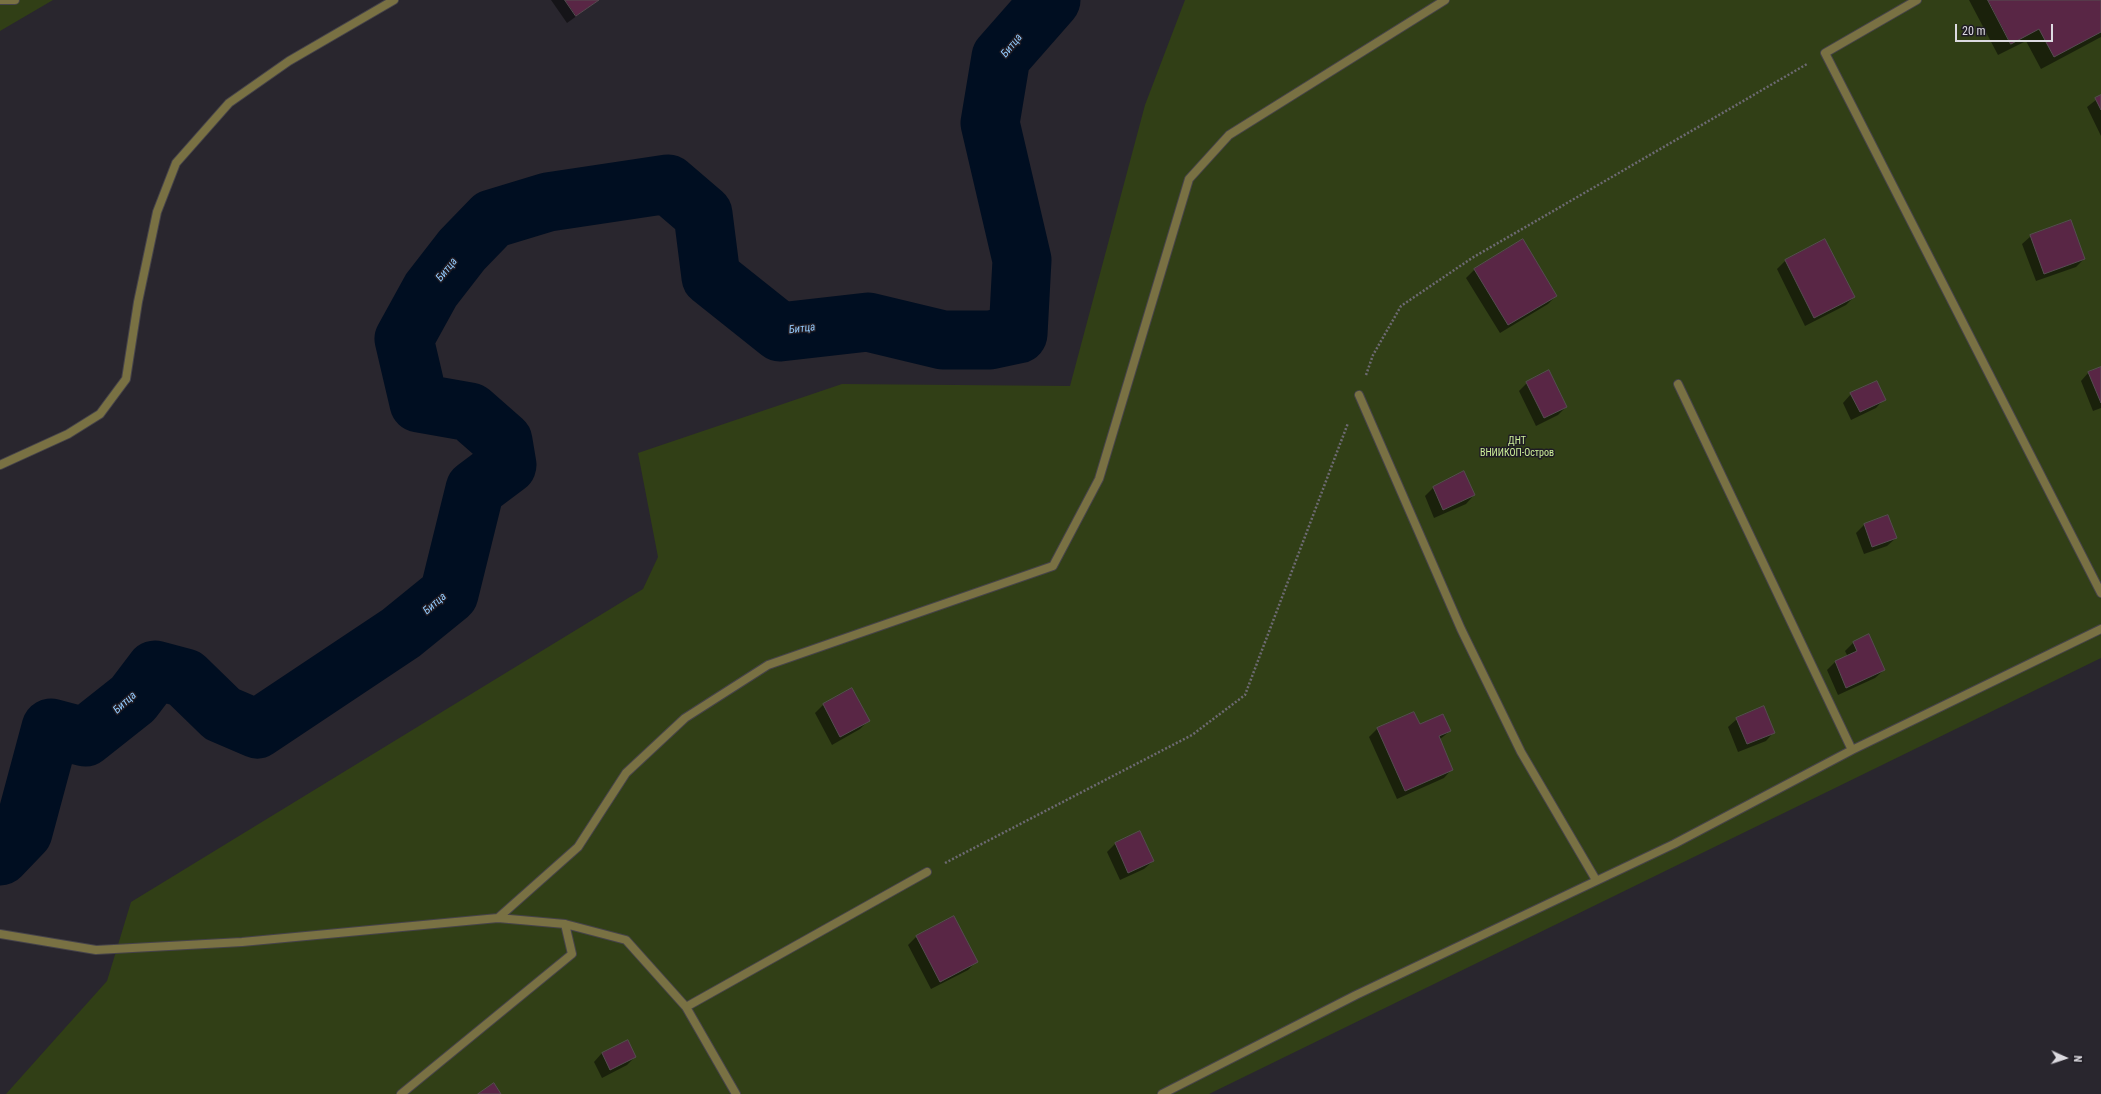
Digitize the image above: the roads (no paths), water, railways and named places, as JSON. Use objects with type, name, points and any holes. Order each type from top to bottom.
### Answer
[{"type":"lane","points":[[0,0],[15,0]]},
{"type":"lane","points":[[0,464],[68,434],[100,414],[126,379],[138,302],[157,212],[176,163],[229,103],[289,60],[394,0]]},
{"type":"lane","points":[[498,918],[578,847],[626,773],[685,718],[768,665],[1053,566],[1099,478],[1188,179],[1229,135],[1445,0]]},
{"type":"lane","points":[[1917,0],[1825,53],[2101,593]]},
{"type":"lane","points":[[1678,384],[1852,750]]},
{"type":"lane","points":[[1359,395],[1468,643],[1521,752],[1596,880]]},
{"type":"lane","points":[[1162,1094],[1356,995],[1674,844],[1852,750],[2101,629]]},
{"type":"lane","points":[[686,1007],[927,872]]},
{"type":"lane","points":[[0,934],[96,950],[242,942],[498,918],[565,924],[626,940],[686,1007],[736,1094]]},
{"type":"lane","points":[[401,1094],[572,954],[565,924]]},
{"type":"waterway","name":"Битца","points":[[0,856],[23,832],[51,728],[85,737],[133,699],[155,670],[185,678],[222,714],[257,729],[401,633],[449,594],[475,489],[507,465],[503,441],[470,412],[419,403],[404,339],[431,290],[462,250],[492,219],[548,202],[668,184],[703,214],[711,277],[780,332],[868,322],[943,340],[990,340],[1018,334],[1022,260],[990,123],[1001,57],[1051,0]]},
{"type":"park label","name":"ДНТ ВНИИКОП-Остров","points":[[1517,446]]}]
